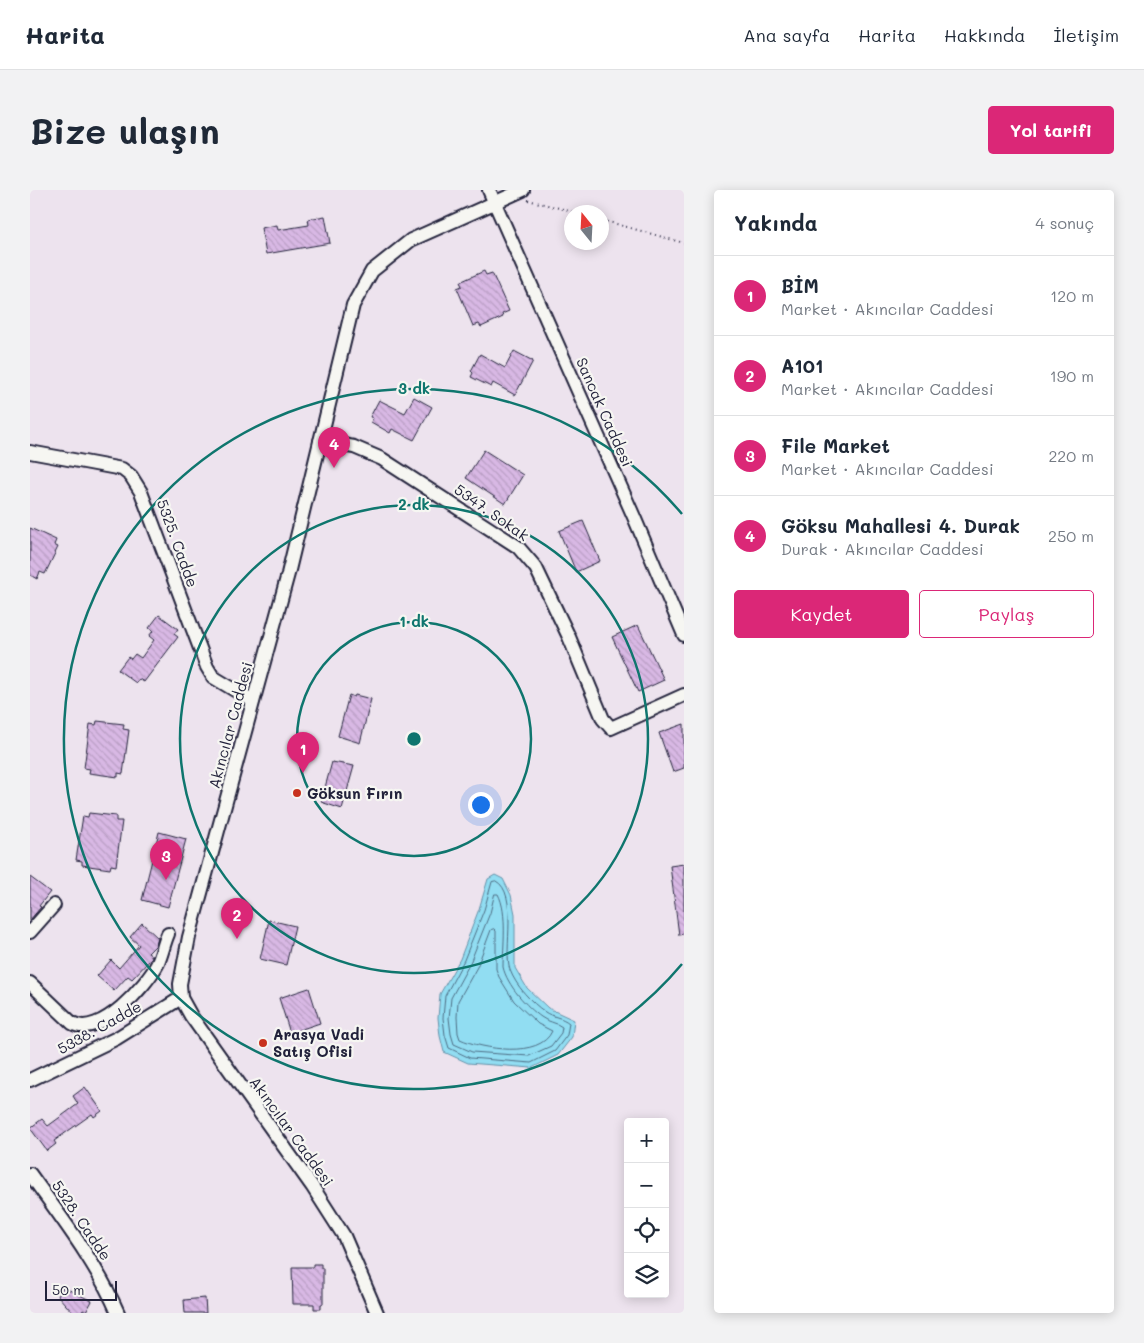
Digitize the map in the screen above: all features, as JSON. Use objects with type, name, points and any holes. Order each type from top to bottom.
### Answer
[{"type":"street","name":"Sancak Caddesi","points":[[489,190],[684,635]]},
{"type":"street","name":"Akıncılar Caddesi","points":[[377,1313],[344,1236],[312,1186],[211,1046],[181,998],[180,984],[189,937],[288,574],[352,305],[372,271],[411,240],[517,193]]},
{"type":"street","name":"5347. Sokak","points":[[320,441],[354,447],[382,459],[518,547],[536,568],[569,637],[603,719],[611,728],[684,695]]},
{"type":"street","name":"5325. Cadde","points":[[30,452],[122,469],[131,476],[141,492],[207,667],[213,677],[253,701]]},
{"type":"street","points":[[30,932],[54,905]]},
{"type":"street","points":[[30,983],[77,1027],[98,1023],[134,996],[157,964],[168,934]]},
{"type":"street","name":"5338. Cadde","points":[[30,1080],[117,1038],[181,998]]},
{"type":"street","points":[[92,1025],[103,1044]]},
{"type":"street","name":"5328. Cadde","points":[[30,1174],[86,1251],[118,1313]]},
{"type":"path","points":[[517,193],[564,209]]},
{"type":"path","points":[[609,222],[684,243]]},
{"type":"water","points":[[495,875],[503,879],[511,895],[515,914],[515,968],[527,988],[548,1008],[574,1020],[572,1037],[558,1055],[532,1068],[468,1063],[444,1052],[440,1036],[438,1018],[440,994],[460,959],[488,879]]},
{"type":"building","points":[[325,216],[330,243],[266,254],[261,228],[277,225],[278,230],[309,225],[308,219]]},
{"type":"building","points":[[484,271],[486,275],[492,273],[509,311],[502,314],[503,317],[481,327],[479,324],[473,326],[457,288],[462,286],[460,282]]},
{"type":"building","points":[[514,351],[533,361],[515,395],[493,383],[491,387],[471,377],[473,373],[471,371],[480,354],[505,368]]},
{"type":"building","points":[[414,397],[432,407],[414,440],[392,429],[390,433],[371,422],[373,418],[370,417],[379,400],[405,413]]},
{"type":"building","points":[[484,450],[523,475],[505,504],[466,478]]},
{"type":"building","points":[[583,521],[600,561],[576,572],[559,531]]},
{"type":"building","points":[[30,528],[56,540],[54,545],[58,547],[45,574],[40,572],[37,579],[30,575]]},
{"type":"building","points":[[159,615],[178,629],[174,634],[178,637],[144,682],[139,679],[136,683],[118,670],[128,657],[131,659],[135,654],[141,658],[154,640],[149,636],[153,631],[149,628]]},
{"type":"building","points":[[638,625],[664,680],[638,692],[612,637]]},
{"type":"building","points":[[349,695],[371,699],[360,743],[338,736]]},
{"type":"building","points":[[97,721],[124,724],[123,729],[129,730],[123,774],[118,773],[118,777],[89,773],[90,769],[84,768],[90,724],[96,725]]},
{"type":"building","points":[[684,724],[684,768],[673,772],[659,733]]},
{"type":"building","points":[[332,762],[354,766],[342,809],[321,802]]},
{"type":"building","points":[[89,813],[116,816],[116,821],[122,821],[116,866],[111,865],[110,869],[82,865],[82,861],[76,860],[83,816],[88,817]]},
{"type":"building","points":[[159,832],[186,839],[168,907],[142,900]]},
{"type":"building","points":[[684,864],[684,934],[679,935],[670,866]]},
{"type":"building","points":[[30,877],[50,892],[30,920]]},
{"type":"building","points":[[269,920],[295,926],[286,965],[260,959]]},
{"type":"building","points":[[142,923],[158,938],[156,945],[148,953],[152,956],[151,959],[132,979],[128,976],[114,991],[97,976],[111,960],[119,968],[139,945],[130,937]]},
{"type":"building","points":[[309,988],[320,1023],[290,1033],[279,998]]},
{"type":"building","points":[[85,1087],[102,1111],[94,1117],[92,1114],[54,1141],[56,1144],[47,1151],[30,1128],[42,1119],[48,1126],[78,1104],[73,1096]]},
{"type":"building","points":[[313,1264],[321,1264],[321,1268],[323,1268],[323,1304],[321,1304],[321,1309],[314,1309],[314,1304],[293,1304],[292,1267],[313,1267]]},
{"type":"building","points":[[63,1287],[92,1301],[86,1312],[83,1310],[81,1313],[73,1313],[58,1296]]},
{"type":"building","points":[[205,1298],[206,1313],[185,1313],[184,1300]]},
{"type":"place","name":"Göksu Mahallesi 4. Durak","points":[[334,468]]},
{"type":"place","name":"BİM","points":[[303,773]]},
{"type":"place","name":"Göksun Fırın","points":[[297,793]]},
{"type":"place","name":"File Market","points":[[166,880]]},
{"type":"place","name":"A101","points":[[237,939]]},
{"type":"place","name":"Arasya Vadi Satış Ofisi","points":[[263,1043]]}]
